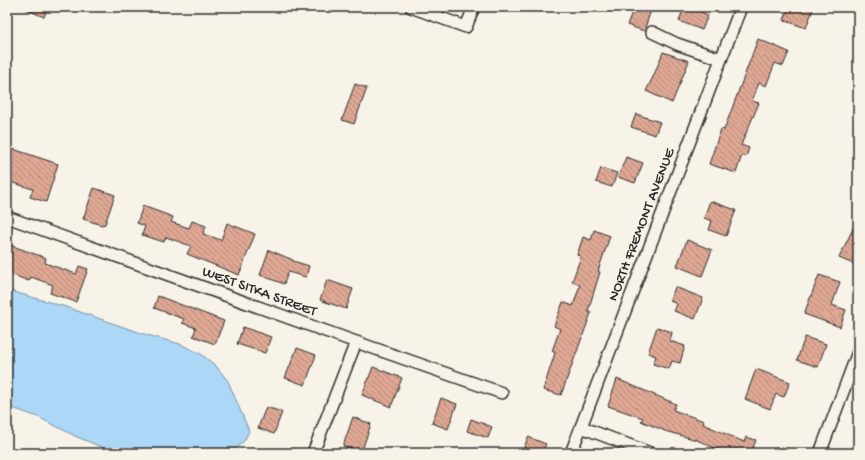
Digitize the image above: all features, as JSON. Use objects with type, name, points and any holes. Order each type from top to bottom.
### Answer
[{"type":"street","points":[[411,7],[466,27],[474,7]]},
{"type":"street","name":"NORTH FREMONT AVENUE","points":[[572,453],[741,7]]},
{"type":"street","points":[[652,32],[677,44],[721,60]]},
{"type":"street","name":"WEST SITKA STREET","points":[[7,217],[502,393]]},
{"type":"street","points":[[313,453],[356,342]]},
{"type":"street","points":[[820,453],[858,352]]},
{"type":"street","points":[[581,427],[650,453]]},
{"type":"water","points":[[7,290],[66,307],[144,334],[180,344],[201,354],[216,366],[228,381],[249,431],[244,441],[235,449],[214,453],[128,453],[101,447],[75,436],[38,417],[7,406]]},
{"type":"building","points":[[21,7],[48,7],[44,17]]},
{"type":"building","points":[[634,7],[652,7],[644,31],[627,25]]},
{"type":"building","points":[[684,7],[689,7],[708,15],[702,30],[679,21]]},
{"type":"building","points":[[789,7],[806,7],[813,9],[806,28],[784,20]]},
{"type":"building","points":[[758,39],[789,52],[783,66],[775,63],[766,86],[759,83],[752,101],[759,103],[741,145],[749,148],[746,157],[742,155],[736,173],[709,164],[721,129],[724,130]]},
{"type":"building","points":[[663,52],[689,61],[672,103],[646,91]]},
{"type":"building","points":[[355,84],[367,88],[354,124],[342,120]]},
{"type":"building","points":[[636,114],[660,122],[655,135],[631,127]]},
{"type":"building","points":[[7,147],[58,164],[46,202],[30,197],[33,189],[7,181]]},
{"type":"building","points":[[626,157],[643,163],[635,183],[618,177]]},
{"type":"building","points":[[601,168],[617,173],[612,187],[596,182]]},
{"type":"building","points":[[94,188],[115,195],[105,224],[102,225],[83,219]]},
{"type":"building","points":[[710,201],[736,210],[726,236],[709,230],[712,221],[704,218]]},
{"type":"building","points":[[143,206],[173,217],[171,222],[189,228],[192,221],[206,226],[203,234],[221,240],[227,223],[255,234],[239,275],[187,254],[191,246],[166,237],[164,242],[142,235],[145,226],[137,223]]},
{"type":"building","points":[[858,218],[858,266],[839,258]]},
{"type":"building","points":[[594,230],[610,236],[598,271],[600,272],[588,311],[591,313],[561,395],[543,390],[555,353],[552,351],[560,329],[554,326],[563,302],[573,306],[580,285],[572,282],[581,256],[577,255],[583,237],[591,240]]},
{"type":"building","points":[[687,240],[712,250],[702,276],[677,266]]},
{"type":"building","points":[[7,244],[46,258],[45,263],[76,274],[79,266],[88,269],[76,302],[50,293],[53,285],[31,277],[29,281],[7,273]]},
{"type":"building","points":[[269,250],[293,261],[309,266],[306,277],[288,272],[284,284],[260,275]]},
{"type":"building","points":[[819,275],[840,282],[832,305],[846,310],[840,327],[804,314]]},
{"type":"building","points":[[327,280],[353,289],[346,309],[320,300]]},
{"type":"building","points":[[675,287],[703,298],[695,319],[674,311],[677,304],[670,301]]},
{"type":"building","points":[[158,296],[224,321],[215,344],[193,336],[196,328],[182,323],[184,319],[154,308]]},
{"type":"building","points":[[243,327],[271,337],[265,353],[237,344]]},
{"type":"building","points":[[657,327],[672,332],[670,341],[685,346],[680,363],[672,361],[669,369],[653,364],[656,356],[648,353]]},
{"type":"building","points":[[805,337],[826,344],[818,367],[797,360]]},
{"type":"building","points":[[297,348],[316,355],[305,385],[285,378]]},
{"type":"building","points":[[373,367],[402,378],[391,407],[362,395]]},
{"type":"building","points":[[756,369],[790,382],[784,397],[776,394],[770,409],[745,399]]},
{"type":"building","points":[[617,379],[676,404],[673,410],[704,421],[703,424],[744,442],[746,437],[756,440],[751,453],[726,453],[697,440],[665,431],[641,421],[643,418],[608,406]]},
{"type":"building","points":[[441,398],[457,404],[448,429],[432,423]]},
{"type":"building","points":[[266,407],[282,412],[274,434],[258,428]]},
{"type":"building","points":[[353,417],[371,424],[361,453],[343,446]]},
{"type":"building","points":[[471,419],[492,427],[488,438],[467,431]]},
{"type":"building","points":[[528,437],[546,444],[542,453],[522,453]]}]
